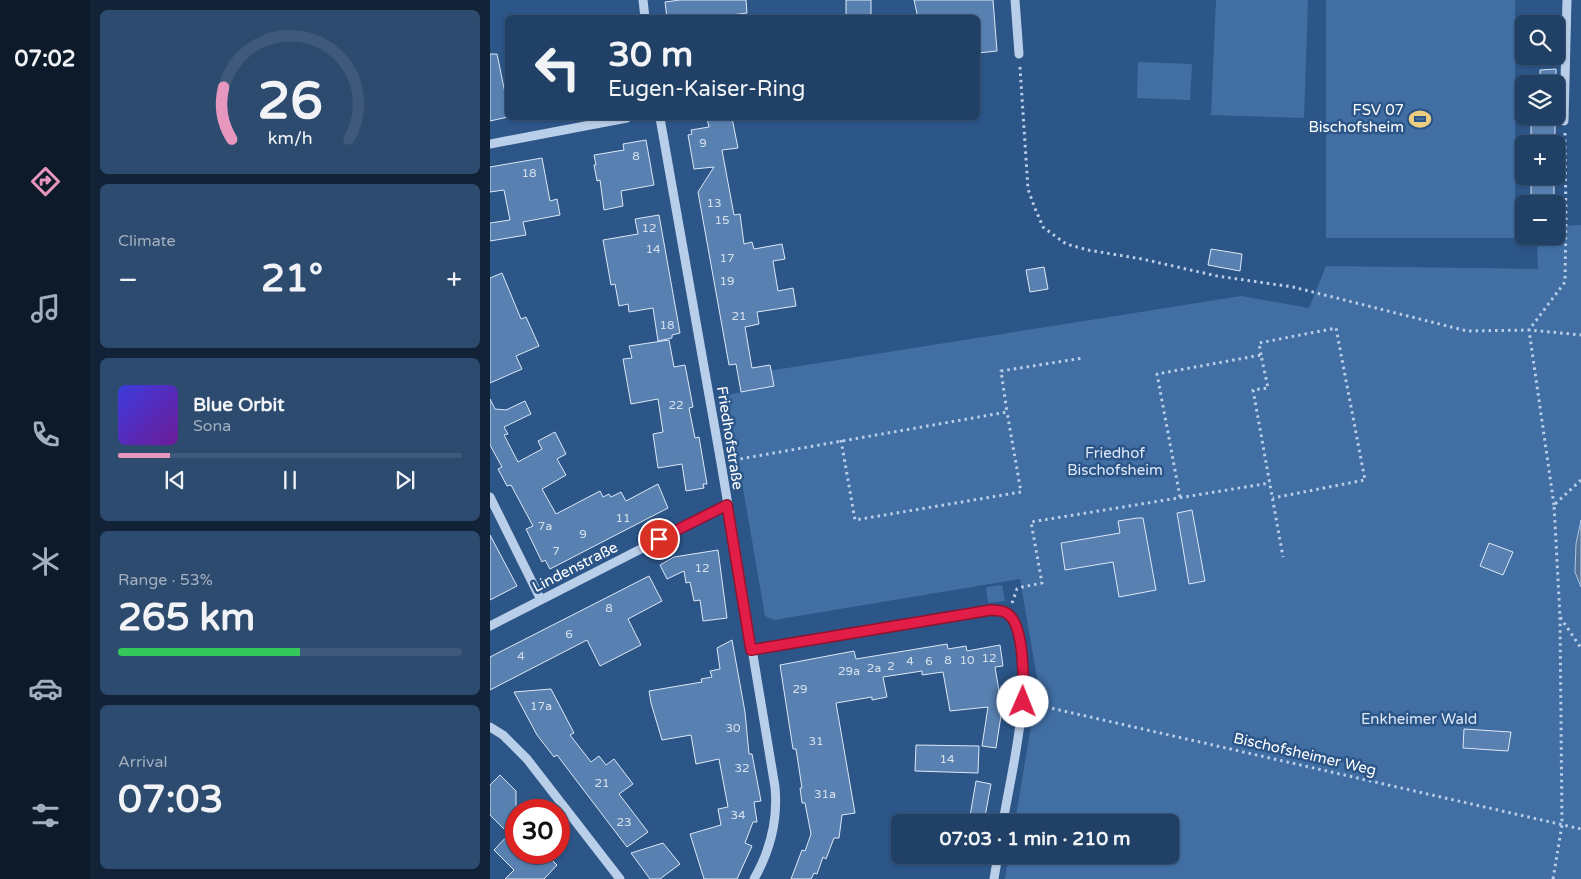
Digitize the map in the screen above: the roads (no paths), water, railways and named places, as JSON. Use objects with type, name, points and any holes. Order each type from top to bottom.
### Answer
[{"type":"street","points":[[643,0],[646,15]]},
{"type":"street","points":[[1015,0],[1019,54]]},
{"type":"street","points":[[1565,91],[1568,0]]},
{"type":"street","points":[[490,144],[616,120]]},
{"type":"street","name":"Friedhofstraße","points":[[660,120],[721,463],[773,777],[776,803],[774,822],[768,848],[754,879]]},
{"type":"street","points":[[490,497],[541,600]]},
{"type":"street","name":"Lindenstraße","points":[[490,626],[727,505]]},
{"type":"street","points":[[751,650],[991,610],[1008,613],[1015,621],[1018,632],[1022,662],[1023,702],[1004,814]]},
{"type":"street","points":[[490,727],[503,735],[527,759],[620,879]]},
{"type":"street","points":[[994,879],[996,864]]},
{"type":"place","name":"FSV 07 Bischofsheim","points":[[1420,119]]},
{"type":"park label","name":"Friedhof Bischofsheim","points":[[1115,462]]},
{"type":"park label","name":"Enkheimer Wald","points":[[1419,719]]}]
